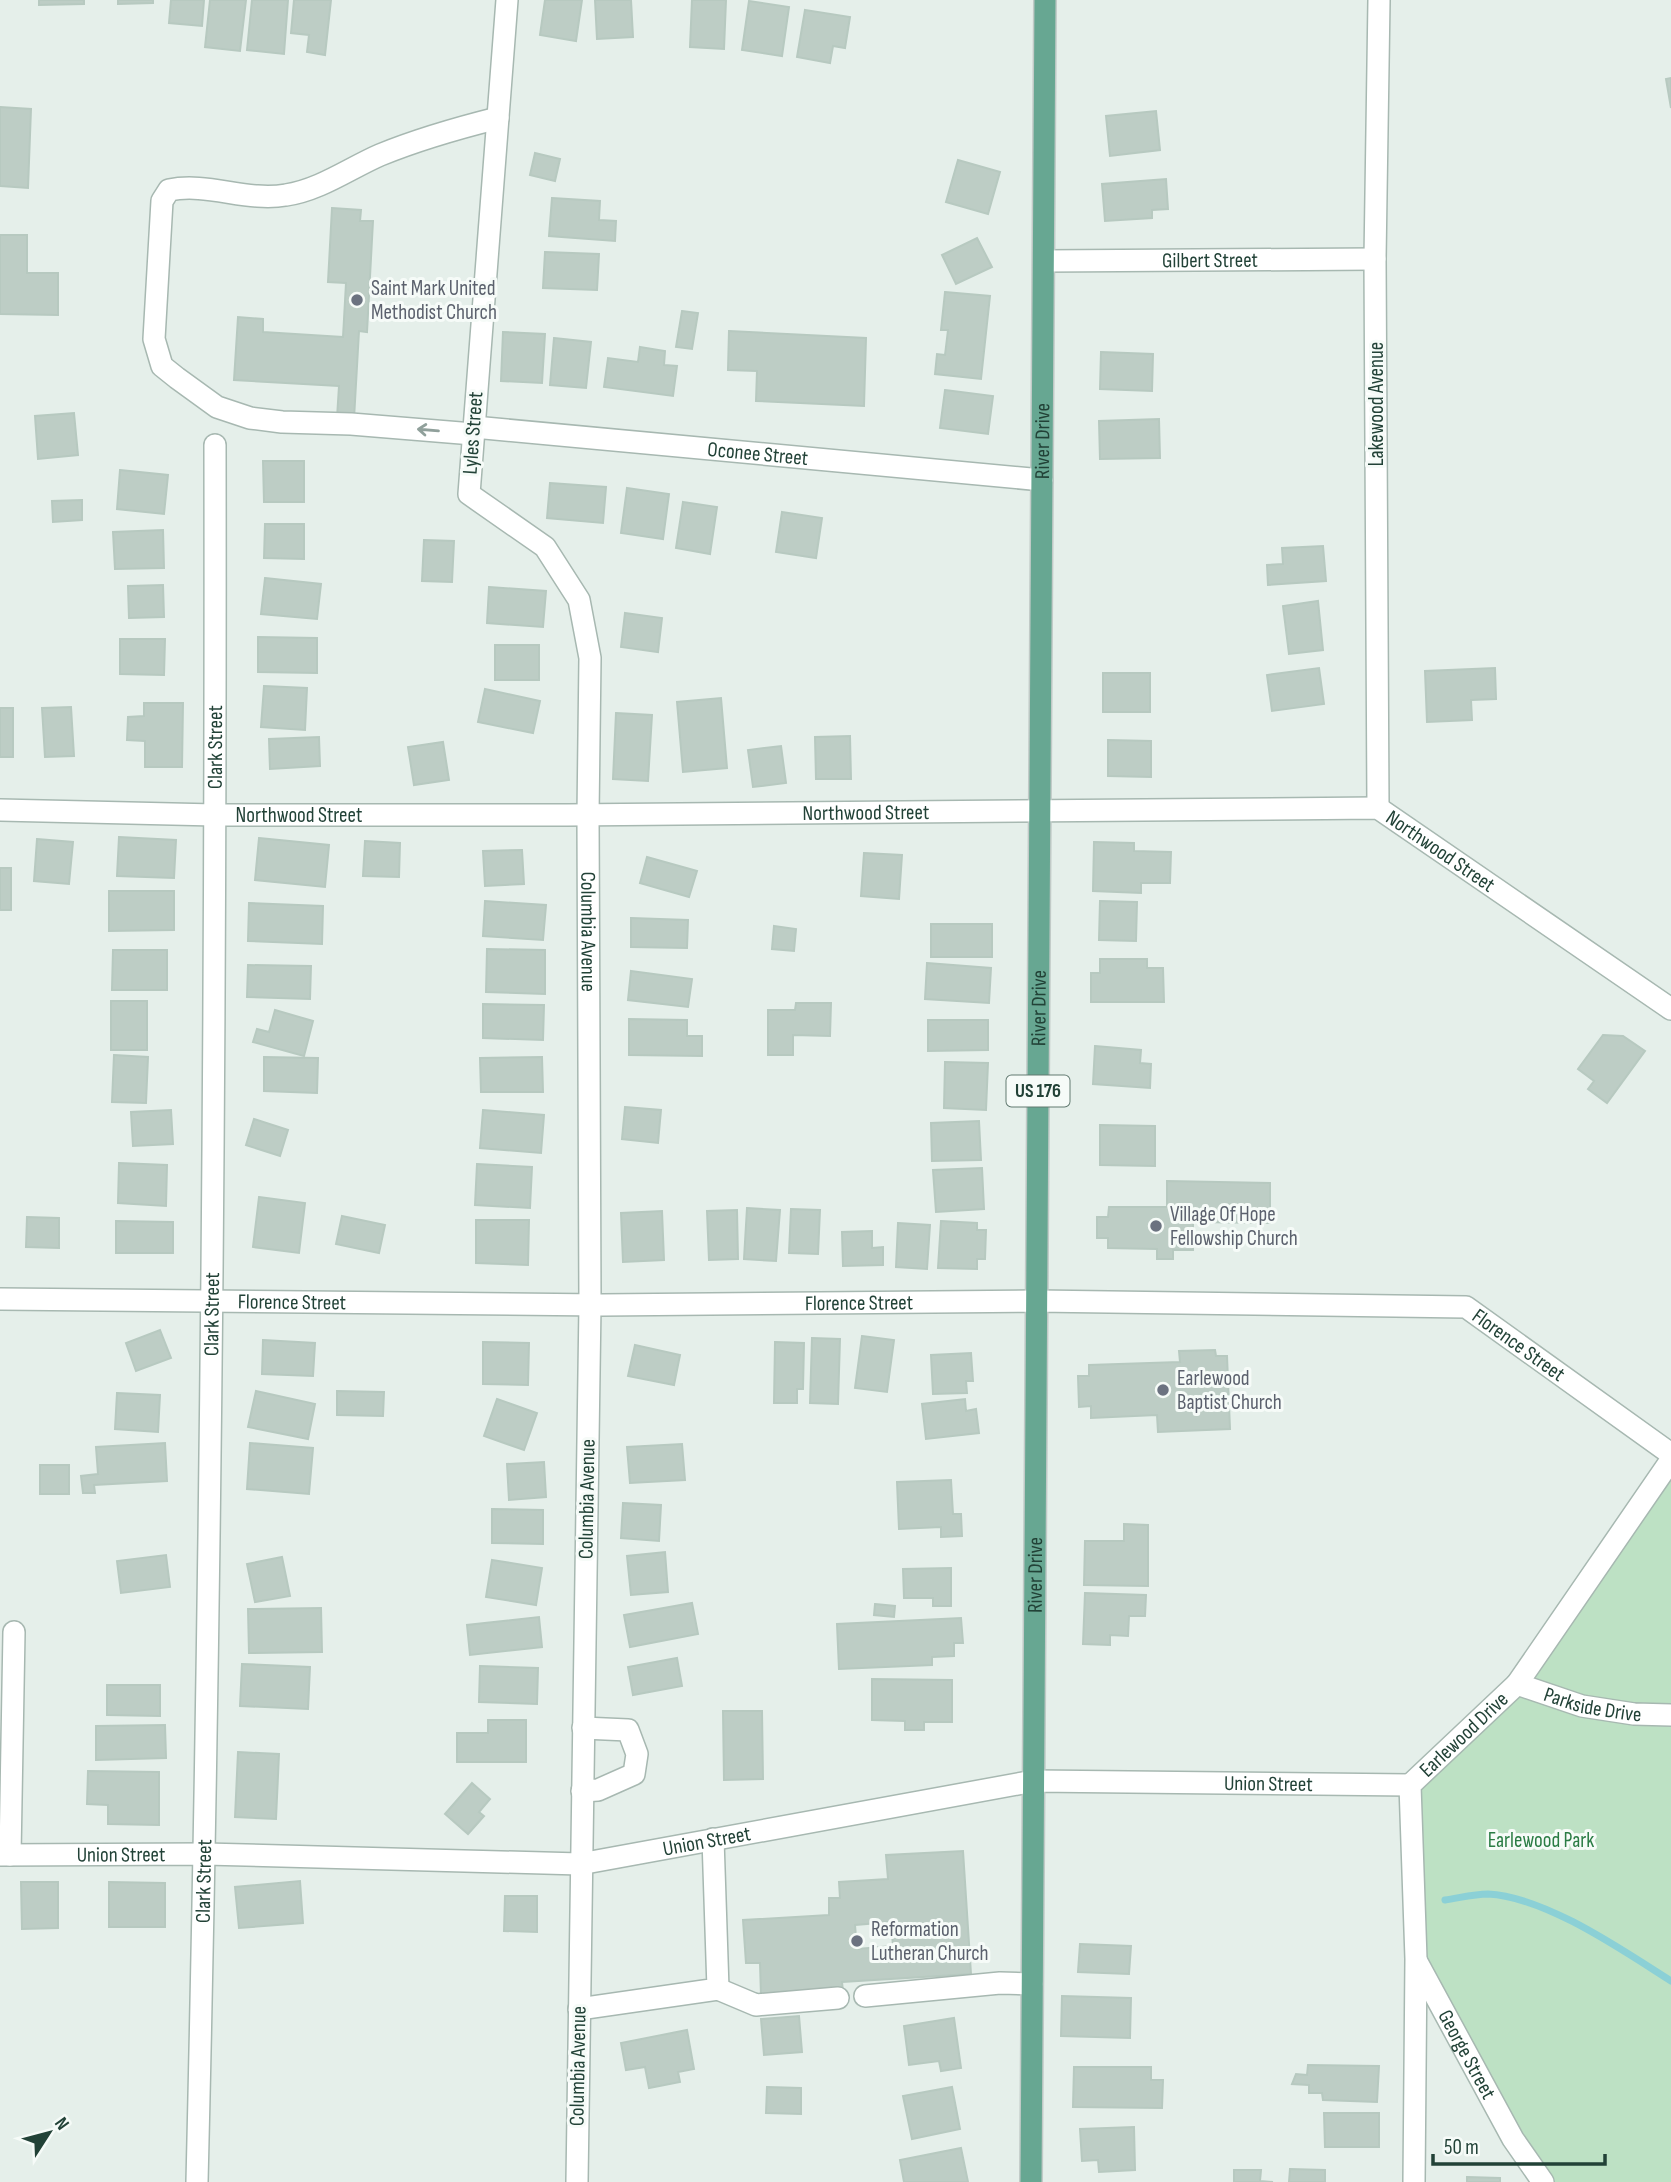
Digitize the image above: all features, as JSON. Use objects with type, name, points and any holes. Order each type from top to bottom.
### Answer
[{"type":"main road","name":"River Drive","points":[[1031,2182],[1045,0]]},
{"type":"street","name":"Lyles Street","points":[[508,0],[469,494],[545,547],[579,600],[590,657],[588,815]]},
{"type":"street","name":"Lakewood Avenue","points":[[1378,808],[1375,259],[1379,0]]},
{"type":"street","name":"Oconee Street","points":[[498,118],[449,130],[286,195],[246,194],[197,187],[169,191],[162,201],[154,339],[162,366],[217,407],[250,418],[282,422],[474,431],[1042,480]]},
{"type":"street","name":"Gilbert Street","points":[[1044,261],[1375,259]]},
{"type":"street","name":"Clark Street","points":[[197,2182],[213,1303],[215,445]]},
{"type":"street","name":"Northwood Street","points":[[0,810],[215,815],[588,815],[1378,808],[1671,1009]]},
{"type":"street","name":"Columbia Avenue","points":[[576,2182],[590,1305],[588,815]]},
{"type":"street","name":"Florence Street","points":[[0,1299],[590,1305],[1037,1301],[1466,1307],[1671,1457]]},
{"type":"street","name":"Earlewood Drive","points":[[1414,2182],[1416,1959],[1410,1785],[1517,1684],[1671,1457]]},
{"type":"street","points":[[5,1855],[14,1632]]},
{"type":"street","name":"Parkside Drive","points":[[1517,1684],[1582,1706],[1634,1714],[1671,1715]]},
{"type":"street","points":[[582,1791],[598,1790],[634,1774],[637,1754],[628,1730],[583,1728]]},
{"type":"street","name":"Union Street","points":[[5,1855],[205,1854],[580,1864],[1034,1781],[1410,1785]]},
{"type":"street","points":[[713,1839],[718,1989]]},
{"type":"street","name":"George Street","points":[[1416,1959],[1513,2139],[1543,2182]]},
{"type":"street","points":[[865,1996],[1000,1983],[1032,1984]]},
{"type":"street","points":[[579,2009],[718,1989],[756,2005],[838,1998]]},
{"type":"green space","name":"Earlewood Park","points":[[1671,1460],[1671,2182],[1543,2182],[1416,1959],[1410,1785],[1517,1684]]},
{"type":"building","points":[[39,0],[84,0],[84,4],[39,5]]},
{"type":"building","points":[[118,0],[153,0],[153,3],[118,4]]},
{"type":"building","points":[[171,0],[204,0],[202,26],[169,23]]},
{"type":"building","points":[[210,0],[246,0],[240,51],[205,47]]},
{"type":"building","points":[[252,0],[288,0],[284,54],[247,50]]},
{"type":"building","points":[[294,0],[331,0],[325,55],[307,52],[309,35],[291,33]]},
{"type":"building","points":[[545,0],[582,0],[576,41],[540,35]]},
{"type":"building","points":[[595,0],[631,0],[633,37],[597,39]]},
{"type":"building","points":[[692,0],[726,0],[724,49],[690,47]]},
{"type":"building","points":[[749,1],[789,7],[782,56],[742,50]]},
{"type":"building","points":[[805,10],[850,17],[845,48],[833,46],[830,63],[797,57]]},
{"type":"building","points":[[1671,78],[1671,108],[1666,79]]},
{"type":"building","points":[[0,107],[31,109],[28,188],[0,186]]},
{"type":"building","points":[[1156,111],[1160,150],[1110,156],[1106,116]]},
{"type":"building","points":[[535,153],[560,159],[555,181],[530,175]]},
{"type":"building","points":[[958,160],[1000,172],[988,214],[946,202]]},
{"type":"building","points":[[1166,179],[1168,209],[1152,210],[1152,218],[1105,221],[1102,184]]},
{"type":"building","points":[[552,198],[600,201],[599,220],[616,221],[615,241],[549,236]]},
{"type":"building","name":"Saint Mark United Methodist Church","points":[[332,208],[361,210],[360,221],[373,221],[367,332],[359,331],[354,419],[337,418],[339,386],[234,380],[238,317],[263,319],[263,332],[343,337],[346,283],[328,282]]},
{"type":"building","points":[[0,235],[27,235],[27,273],[58,273],[58,315],[0,314]]},
{"type":"building","points":[[977,238],[992,267],[956,284],[942,255]]},
{"type":"building","points":[[545,252],[599,254],[597,290],[543,288]]},
{"type":"building","points":[[945,292],[990,296],[981,379],[935,374],[937,354],[945,355],[948,330],[941,330]]},
{"type":"building","points":[[682,311],[698,313],[692,349],[676,347]]},
{"type":"building","points":[[729,331],[866,338],[864,406],[756,401],[757,371],[728,370]]},
{"type":"building","points":[[503,332],[545,334],[542,383],[501,381]]},
{"type":"building","points":[[554,338],[591,342],[586,388],[550,385]]},
{"type":"building","points":[[640,347],[665,351],[664,365],[677,366],[673,396],[604,387],[608,358],[638,362]]},
{"type":"building","points":[[1101,352],[1153,354],[1152,391],[1100,389]]},
{"type":"building","points":[[945,390],[993,396],[988,434],[940,428]]},
{"type":"building","points":[[74,413],[78,455],[38,459],[35,416]]},
{"type":"building","points":[[1159,419],[1160,458],[1100,459],[1099,421]]},
{"type":"building","points":[[263,461],[304,461],[304,502],[264,502]]},
{"type":"building","points":[[120,470],[168,475],[164,514],[117,509]]},
{"type":"building","points":[[550,483],[606,487],[603,523],[547,518]]},
{"type":"building","points":[[627,488],[669,494],[663,539],[621,533]]},
{"type":"building","points":[[82,500],[82,520],[53,522],[52,501]]},
{"type":"building","points":[[683,502],[717,507],[710,554],[676,548]]},
{"type":"building","points":[[782,512],[822,518],[816,558],[776,552]]},
{"type":"building","points":[[265,524],[304,524],[304,559],[264,558]]},
{"type":"building","points":[[163,530],[164,568],[115,569],[113,532]]},
{"type":"building","points":[[424,540],[454,541],[452,582],[422,581]]},
{"type":"building","points":[[1323,546],[1326,581],[1268,585],[1267,565],[1283,564],[1282,548]]},
{"type":"building","points":[[265,578],[321,584],[317,619],[261,614]]},
{"type":"building","points":[[163,585],[164,617],[129,618],[128,586]]},
{"type":"building","points":[[489,587],[546,591],[543,627],[487,623]]},
{"type":"building","points":[[1318,601],[1323,650],[1289,654],[1283,606]]},
{"type":"building","points":[[625,613],[662,618],[658,652],[621,647]]},
{"type":"building","points":[[258,637],[317,638],[317,673],[258,672]]},
{"type":"building","points":[[120,639],[165,639],[164,675],[120,674]]},
{"type":"building","points":[[495,645],[539,645],[539,680],[495,680]]},
{"type":"building","points":[[1319,668],[1324,704],[1272,711],[1267,675]]},
{"type":"building","points":[[1495,668],[1496,699],[1471,700],[1472,720],[1427,722],[1425,671]]},
{"type":"building","points":[[1103,673],[1150,673],[1150,712],[1103,712]]},
{"type":"building","points":[[264,686],[307,688],[305,730],[261,727]]},
{"type":"building","points":[[485,689],[540,701],[533,733],[478,722]]},
{"type":"building","points":[[721,698],[727,768],[683,772],[677,702]]},
{"type":"building","points":[[144,703],[183,703],[182,767],[145,767],[145,741],[127,740],[128,717],[144,716]]},
{"type":"building","points":[[71,707],[74,756],[45,757],[42,708]]},
{"type":"building","points":[[0,708],[13,708],[13,757],[0,757]]},
{"type":"building","points":[[616,713],[652,715],[648,781],[613,779]]},
{"type":"building","points":[[850,736],[851,779],[816,779],[815,737]]},
{"type":"building","points":[[319,737],[320,766],[270,769],[269,739]]},
{"type":"building","points":[[1108,740],[1151,741],[1151,777],[1108,776]]},
{"type":"building","points":[[443,742],[449,780],[414,785],[408,747]]},
{"type":"building","points":[[781,746],[786,783],[753,787],[748,750]]},
{"type":"building","points":[[119,837],[176,840],[174,878],[117,876]]},
{"type":"building","points":[[259,838],[329,845],[325,887],[255,880]]},
{"type":"building","points":[[37,839],[73,842],[69,884],[34,881]]},
{"type":"building","points":[[365,841],[400,843],[399,877],[363,876]]},
{"type":"building","points":[[1094,842],[1134,843],[1134,851],[1171,852],[1170,883],[1141,883],[1141,893],[1093,891]]},
{"type":"building","points":[[522,850],[524,884],[485,886],[483,851]]},
{"type":"building","points":[[864,853],[902,855],[899,899],[861,896]]},
{"type":"building","points":[[647,857],[697,871],[689,897],[640,883]]},
{"type":"building","points":[[0,868],[11,868],[11,910],[0,910]]},
{"type":"building","points":[[109,891],[174,891],[174,930],[109,931]]},
{"type":"building","points":[[485,901],[546,905],[543,940],[483,936]]},
{"type":"building","points":[[1100,901],[1137,902],[1136,941],[1099,940]]},
{"type":"building","points":[[249,903],[323,906],[322,944],[248,941]]},
{"type":"building","points":[[631,918],[688,920],[687,948],[631,947]]},
{"type":"building","points":[[931,924],[992,924],[992,957],[931,957]]},
{"type":"building","points":[[774,926],[796,929],[794,951],[772,949]]},
{"type":"building","points":[[487,949],[545,950],[545,994],[486,992]]},
{"type":"building","points":[[113,950],[167,950],[167,990],[112,990]]},
{"type":"building","points":[[1100,959],[1147,959],[1147,968],[1163,968],[1164,1002],[1091,1002],[1091,973],[1100,973]]},
{"type":"building","points":[[927,963],[991,968],[989,1003],[925,999]]},
{"type":"building","points":[[248,965],[311,966],[310,999],[247,997]]},
{"type":"building","points":[[631,971],[692,979],[688,1007],[628,1000]]},
{"type":"building","points":[[111,1001],[147,1001],[147,1050],[111,1050]]},
{"type":"building","points":[[796,1003],[831,1003],[830,1036],[793,1035],[793,1055],[768,1055],[768,1010],[795,1010]]},
{"type":"building","points":[[483,1004],[544,1005],[543,1040],[483,1038]]},
{"type":"building","points":[[275,1010],[313,1021],[304,1056],[253,1042],[257,1029],[269,1032]]},
{"type":"building","points":[[629,1019],[687,1020],[687,1036],[702,1036],[702,1056],[629,1055]]},
{"type":"building","points":[[928,1020],[988,1020],[988,1050],[928,1051]]},
{"type":"building","points":[[1603,1035],[1623,1036],[1645,1051],[1607,1103],[1588,1089],[1594,1081],[1578,1069]]},
{"type":"building","points":[[1095,1046],[1141,1050],[1140,1063],[1151,1064],[1150,1088],[1093,1084]]},
{"type":"building","points":[[114,1055],[148,1057],[146,1103],[112,1102]]},
{"type":"building","points":[[264,1057],[318,1058],[317,1093],[264,1091]]},
{"type":"building","points":[[542,1057],[543,1092],[481,1092],[480,1058]]},
{"type":"building","points":[[945,1062],[988,1063],[986,1110],[944,1108]]},
{"type":"building","points":[[625,1107],[661,1110],[658,1143],[622,1139]]},
{"type":"building","points":[[171,1110],[173,1144],[133,1146],[131,1112]]},
{"type":"building","points":[[483,1110],[544,1115],[541,1153],[480,1148]]},
{"type":"building","points":[[254,1119],[288,1130],[280,1156],[246,1145]]},
{"type":"building","points":[[979,1121],[981,1160],[932,1161],[931,1123]]},
{"type":"building","points":[[1100,1125],[1155,1126],[1155,1166],[1100,1165]]},
{"type":"building","points":[[119,1163],[167,1165],[166,1206],[118,1203]]},
{"type":"building","points":[[477,1164],[532,1167],[530,1208],[475,1205]]},
{"type":"building","points":[[982,1168],[984,1209],[936,1212],[933,1170]]},
{"type":"building","points":[[1167,1181],[1270,1183],[1270,1223],[1193,1222],[1193,1250],[1173,1250],[1173,1259],[1157,1259],[1157,1249],[1108,1248],[1108,1238],[1097,1238],[1097,1217],[1108,1217],[1109,1207],[1167,1207]]},
{"type":"building","points":[[259,1197],[305,1203],[299,1253],[253,1247]]},
{"type":"building","points":[[747,1208],[780,1210],[776,1261],[744,1259]]},
{"type":"building","points":[[791,1209],[820,1210],[818,1254],[789,1253]]},
{"type":"building","points":[[737,1210],[738,1259],[709,1260],[707,1211]]},
{"type":"building","points":[[662,1211],[664,1260],[623,1262],[621,1213]]},
{"type":"building","points":[[342,1216],[385,1225],[379,1253],[336,1244]]},
{"type":"building","points":[[27,1217],[59,1218],[59,1248],[26,1247]]},
{"type":"building","points":[[476,1220],[529,1220],[528,1265],[476,1263]]},
{"type":"building","points":[[116,1221],[173,1222],[173,1253],[116,1253]]},
{"type":"building","points":[[941,1221],[977,1223],[977,1230],[986,1230],[985,1259],[977,1259],[977,1269],[938,1268]]},
{"type":"building","points":[[898,1223],[930,1225],[927,1269],[896,1267]]},
{"type":"building","points":[[872,1231],[872,1248],[883,1247],[883,1265],[843,1266],[842,1232]]},
{"type":"building","points":[[160,1330],[171,1358],[136,1371],[126,1343]]},
{"type":"building","points":[[862,1336],[894,1340],[887,1392],[855,1388]]},
{"type":"building","points":[[812,1338],[840,1339],[838,1404],[810,1403]]},
{"type":"building","points":[[263,1340],[315,1343],[313,1376],[262,1374]]},
{"type":"building","points":[[483,1342],[529,1343],[528,1385],[483,1384]]},
{"type":"building","points":[[775,1342],[804,1343],[803,1389],[797,1389],[797,1403],[774,1403]]},
{"type":"building","points":[[635,1345],[680,1355],[674,1385],[628,1376]]},
{"type":"building","points":[[1215,1350],[1216,1356],[1227,1356],[1230,1429],[1158,1432],[1157,1415],[1091,1418],[1091,1406],[1079,1407],[1078,1376],[1089,1376],[1089,1365],[1180,1362],[1179,1351]]},
{"type":"building","points":[[971,1353],[973,1381],[966,1381],[967,1393],[933,1394],[931,1355]]},
{"type":"building","points":[[256,1391],[315,1404],[308,1439],[248,1427]]},
{"type":"building","points":[[337,1391],[384,1392],[383,1416],[337,1415]]},
{"type":"building","points":[[117,1393],[160,1395],[158,1432],[115,1429]]},
{"type":"building","points":[[497,1399],[537,1413],[524,1450],[484,1436]]},
{"type":"building","points":[[965,1399],[966,1411],[976,1409],[979,1433],[926,1439],[922,1404]]},
{"type":"building","points":[[165,1443],[167,1481],[94,1485],[95,1493],[83,1493],[81,1476],[98,1474],[96,1447]]},
{"type":"building","points":[[250,1443],[313,1448],[309,1494],[247,1489]]},
{"type":"building","points":[[682,1444],[685,1480],[630,1483],[627,1447]]},
{"type":"building","points":[[544,1462],[546,1497],[509,1500],[507,1464]]},
{"type":"building","points":[[40,1465],[69,1465],[69,1494],[40,1494]]},
{"type":"building","points":[[951,1480],[953,1514],[961,1514],[962,1536],[941,1537],[941,1527],[899,1529],[897,1482]]},
{"type":"building","points":[[623,1503],[661,1505],[659,1541],[621,1538]]},
{"type":"building","points":[[492,1509],[543,1510],[543,1544],[492,1543]]},
{"type":"building","points":[[1124,1524],[1148,1525],[1148,1586],[1084,1585],[1085,1541],[1124,1541]]},
{"type":"building","points":[[665,1552],[668,1592],[631,1595],[627,1556]]},
{"type":"building","points":[[166,1555],[170,1587],[121,1593],[117,1561]]},
{"type":"building","points":[[282,1557],[290,1596],[255,1602],[247,1564]]},
{"type":"building","points":[[492,1560],[542,1568],[536,1605],[486,1597]]},
{"type":"building","points":[[951,1568],[951,1606],[933,1606],[933,1598],[904,1598],[903,1569]]},
{"type":"building","points":[[1085,1593],[1146,1595],[1145,1616],[1129,1616],[1128,1636],[1110,1635],[1110,1645],[1083,1644]]},
{"type":"building","points":[[692,1603],[698,1634],[630,1647],[624,1615]]},
{"type":"building","points":[[875,1604],[895,1606],[894,1617],[874,1615]]},
{"type":"building","points":[[321,1608],[322,1652],[249,1653],[248,1609]]},
{"type":"building","points":[[539,1617],[542,1647],[470,1655],[467,1625]]},
{"type":"building","points":[[961,1618],[963,1643],[954,1643],[954,1656],[932,1657],[932,1665],[839,1669],[837,1624]]},
{"type":"building","points":[[677,1658],[682,1686],[633,1695],[628,1667]]},
{"type":"building","points":[[242,1664],[310,1667],[308,1709],[240,1706]]},
{"type":"building","points":[[480,1666],[538,1668],[537,1704],[479,1702]]},
{"type":"building","points":[[872,1679],[952,1680],[952,1722],[924,1722],[924,1730],[905,1730],[905,1721],[872,1720]]},
{"type":"building","points":[[107,1685],[160,1685],[160,1716],[107,1715]]},
{"type":"building","points":[[723,1711],[762,1711],[763,1779],[724,1780]]},
{"type":"building","points":[[488,1720],[526,1720],[526,1762],[457,1762],[457,1733],[488,1733]]},
{"type":"building","points":[[165,1725],[166,1758],[96,1760],[96,1726]]},
{"type":"building","points":[[238,1752],[279,1754],[276,1819],[235,1817]]},
{"type":"building","points":[[88,1771],[159,1772],[159,1825],[108,1824],[108,1805],[87,1804]]},
{"type":"building","points":[[472,1783],[490,1799],[479,1812],[484,1816],[468,1834],[445,1814]]},
{"type":"building","name":"Reformation Lutheran Church","points":[[963,1851],[971,1974],[842,1982],[843,1991],[761,1996],[760,1963],[746,1963],[743,1920],[829,1915],[829,1898],[840,1898],[839,1882],[888,1879],[886,1855]],"holes":[[[891,1922],[893,1946],[857,1949],[855,1925]]]},
{"type":"building","points":[[300,1881],[303,1923],[239,1928],[235,1887]]},
{"type":"building","points":[[21,1882],[58,1882],[58,1928],[22,1929]]},
{"type":"building","points":[[109,1882],[165,1883],[165,1927],[109,1927]]},
{"type":"building","points":[[505,1896],[537,1896],[537,1932],[504,1931]]},
{"type":"building","points":[[1080,1944],[1131,1946],[1129,1974],[1078,1972]]},
{"type":"building","points":[[1062,1996],[1131,1998],[1130,2038],[1061,2036]]},
{"type":"building","points":[[799,2016],[802,2052],[764,2055],[761,2019]]},
{"type":"building","points":[[954,2018],[961,2068],[941,2071],[939,2061],[909,2065],[904,2026]]},
{"type":"building","points":[[687,2030],[694,2069],[678,2072],[680,2082],[649,2088],[645,2067],[626,2070],[621,2043]]},
{"type":"building","points":[[1308,2065],[1379,2066],[1377,2102],[1323,2100],[1322,2093],[1309,2093],[1309,2085],[1292,2084],[1296,2074],[1307,2075]]},
{"type":"building","points":[[1074,2067],[1151,2067],[1151,2080],[1163,2080],[1162,2108],[1073,2107]]},
{"type":"building","points":[[767,2087],[801,2088],[801,2114],[766,2113]]},
{"type":"building","points":[[952,2087],[960,2129],[912,2139],[903,2096]]},
{"type":"building","points":[[1324,2113],[1379,2113],[1379,2147],[1325,2147]]},
{"type":"building","points":[[1134,2127],[1135,2170],[1099,2172],[1098,2160],[1082,2161],[1080,2129]]},
{"type":"building","points":[[961,2148],[968,2182],[904,2182],[900,2160]]},
{"type":"building","points":[[1290,2169],[1325,2170],[1325,2182],[1289,2182]]},
{"type":"building","points":[[1234,2170],[1261,2170],[1260,2181],[1273,2182],[1234,2182]]},
{"type":"building","points":[[1467,2177],[1500,2178],[1500,2182],[1467,2182]]},
{"type":"waterway","points":[[1445,1900],[1488,1894],[1534,1904],[1583,1927],[1671,1981]]},
{"type":"place","name":"Saint Mark United Methodist Church","points":[[357,300]]},
{"type":"place","name":"Village Of Hope Fellowship Church","points":[[1156,1226]]},
{"type":"place","name":"Earlewood Baptist Church","points":[[1163,1390]]},
{"type":"place","name":"Reformation Lutheran Church","points":[[857,1941]]}]
